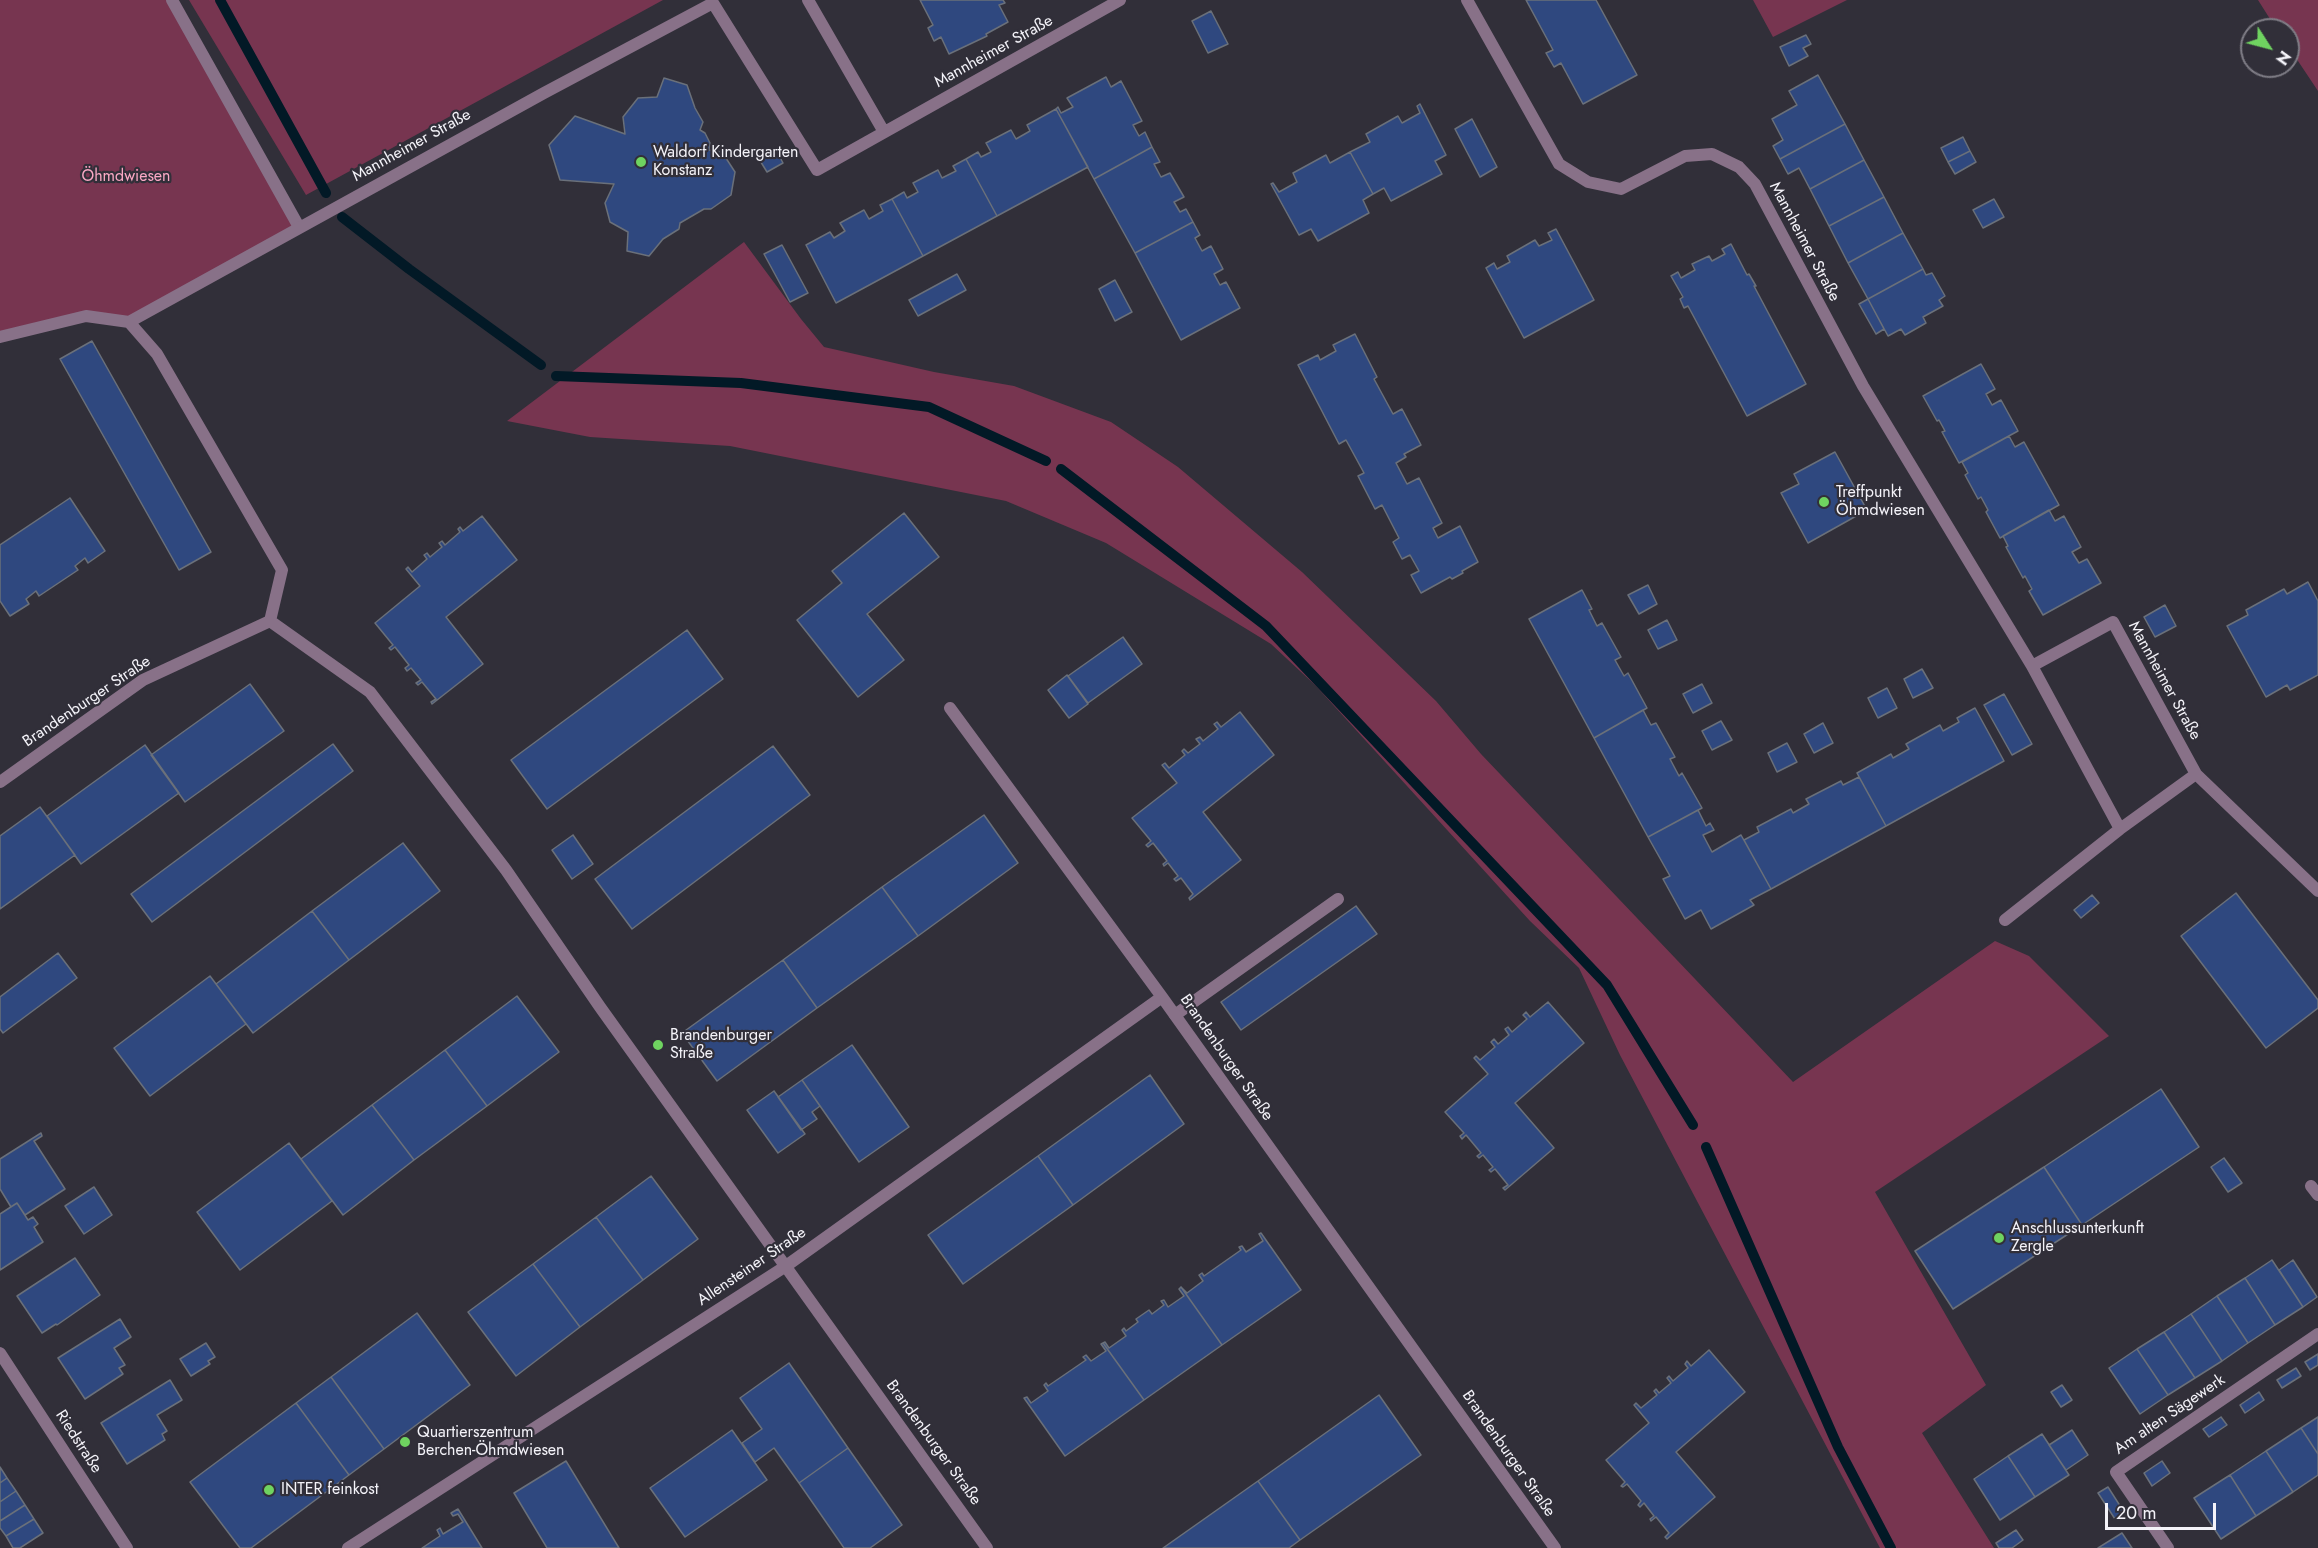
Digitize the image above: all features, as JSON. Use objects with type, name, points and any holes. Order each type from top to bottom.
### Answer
[{"type":"street","points":[[172,0],[299,227]]},
{"type":"street","points":[[808,0],[884,132]]},
{"type":"street","name":"Mannheimer Straße","points":[[129,322],[716,1],[817,170],[1120,0]]},
{"type":"street","name":"Mannheimer Straße","points":[[1467,0],[1559,164],[1588,182],[1621,189],[1685,156],[1712,154],[1739,167],[1755,184],[1863,386],[2032,666],[2120,829]]},
{"type":"street","points":[[0,337],[86,316],[129,322],[157,354],[282,570],[270,621]]},
{"type":"street","name":"Brandenburger Straße","points":[[0,782],[143,680],[270,621],[370,692],[506,870],[600,1007],[987,1548]]},
{"type":"street","name":"Mannheimer Straße","points":[[2032,666],[2113,622],[2196,774],[2318,891]]},
{"type":"street","name":"Brandenburger Straße","points":[[950,708],[1175,1015],[1555,1548]]},
{"type":"street","points":[[2005,920],[2120,829],[2196,774]]},
{"type":"street","points":[[1175,1015],[1338,899]]},
{"type":"street","name":"Allensteiner Straße","points":[[348,1548],[786,1266],[1162,997]]},
{"type":"street","name":"Am alten Sägewerk","points":[[2168,1548],[2116,1472],[2318,1334]]},
{"type":"street","name":"Riedstraße","points":[[0,1353],[128,1548]]},
{"type":"green space","name":"Öhmdwiesen","points":[[0,0],[172,0],[299,227],[129,322],[86,316],[0,337]]},
{"type":"green space","points":[[189,0],[663,0],[306,195]]},
{"type":"green space","points":[[1753,0],[1847,0],[1773,37]]},
{"type":"green space","points":[[2258,0],[2318,0],[2318,91],[2300,64],[2300,18],[2269,18]]},
{"type":"green space","points":[[744,242],[824,347],[934,372],[1014,386],[1111,422],[1178,467],[1302,572],[1436,701],[1481,754],[1793,1082],[1995,941],[2029,956],[2109,1036],[1875,1192],[1986,1385],[1922,1433],[1994,1548],[1880,1548],[1620,1055],[1579,968],[1530,921],[1315,685],[1271,644],[1106,543],[1006,501],[730,446],[590,437],[507,421]]},
{"type":"building","points":[[920,0],[1003,0],[1005,3],[999,5],[1008,22],[986,34],[987,36],[949,54],[941,37],[934,41],[928,28],[933,25]]},
{"type":"building","points":[[1526,0],[1596,0],[1637,75],[1583,104],[1561,63],[1554,67],[1546,53],[1553,50]]},
{"type":"building","points":[[1211,11],[1228,44],[1208,53],[1192,21]]},
{"type":"building","points":[[1806,35],[1811,44],[1803,48],[1808,56],[1789,66],[1780,47]]},
{"type":"building","points":[[1818,75],[1845,124],[1780,159],[1773,146],[1783,140],[1772,119],[1797,105],[1789,91]]},
{"type":"building","points":[[1106,77],[1111,87],[1121,81],[1142,121],[1133,125],[1139,136],[1145,132],[1152,147],[1094,179],[1056,109],[1058,107],[1061,113],[1073,107],[1067,98]]},
{"type":"building","name":"Waldorf Kindergarten Konstanz","points":[[664,78],[687,85],[703,122],[700,130],[705,133],[710,143],[709,150],[722,152],[735,172],[731,195],[711,209],[704,209],[680,223],[679,229],[663,239],[649,256],[627,251],[628,232],[610,222],[605,203],[614,184],[560,180],[549,145],[575,116],[625,134],[623,117],[638,98],[657,97]]},
{"type":"building","points":[[1420,104],[1446,155],[1435,161],[1442,174],[1391,201],[1384,188],[1373,194],[1350,152],[1370,142],[1366,134],[1398,116],[1402,123],[1420,113],[1417,106]]},
{"type":"building","points":[[1056,109],[1088,167],[997,216],[966,159],[978,152],[981,157],[991,152],[986,143],[1011,130],[1016,139],[1030,131],[1027,125]]},
{"type":"building","points":[[1472,119],[1497,167],[1480,177],[1455,129]]},
{"type":"building","points":[[1845,124],[1864,160],[1810,189],[1799,168],[1788,174],[1780,159]]},
{"type":"building","points":[[1963,137],[1970,151],[1948,162],[1941,148]]},
{"type":"building","points":[[1152,147],[1160,162],[1154,164],[1161,177],[1170,173],[1184,197],[1174,202],[1180,212],[1186,209],[1193,222],[1135,253],[1094,179]]},
{"type":"building","points":[[776,150],[783,163],[767,172],[759,159]]},
{"type":"building","points":[[1970,151],[1976,162],[1955,174],[1948,162]]},
{"type":"building","points":[[1350,152],[1373,194],[1363,200],[1369,213],[1318,241],[1311,229],[1299,235],[1271,184],[1273,183],[1279,192],[1297,182],[1293,173],[1326,155],[1330,163]]},
{"type":"building","points":[[966,159],[997,216],[923,256],[892,199],[904,192],[907,198],[918,192],[913,183],[938,170],[942,178],[956,171],[953,166]]},
{"type":"building","points":[[1864,160],[1884,197],[1829,226],[1810,189]]},
{"type":"building","points":[[1884,197],[1903,233],[1848,263],[1829,226]]},
{"type":"building","points":[[892,199],[923,256],[836,303],[806,245],[830,232],[834,238],[845,231],[840,223],[864,210],[869,219],[883,211],[880,205]]},
{"type":"building","points":[[1994,199],[2004,217],[1983,228],[1973,210]]},
{"type":"building","points":[[1193,222],[1200,235],[1195,238],[1202,251],[1211,246],[1223,269],[1214,274],[1220,285],[1226,282],[1240,308],[1181,340],[1135,253]]},
{"type":"building","points":[[1556,229],[1594,300],[1524,338],[1486,268],[1494,263],[1497,269],[1510,262],[1507,256],[1535,240],[1539,246],[1552,240],[1548,233]]},
{"type":"building","points":[[1903,233],[1923,269],[1868,299],[1848,263]]},
{"type":"building","points":[[1731,244],[1747,275],[1749,274],[1756,286],[1754,286],[1806,384],[1747,416],[1688,306],[1684,308],[1680,299],[1683,297],[1671,276],[1678,272],[1681,278],[1695,270],[1692,264],[1709,256],[1712,261],[1725,254],[1722,249]]},
{"type":"building","points":[[782,245],[808,293],[790,302],[764,254]]},
{"type":"building","points":[[1923,269],[1926,275],[1932,273],[1945,296],[1939,300],[1943,306],[1923,317],[1926,323],[1905,335],[1901,329],[1888,336],[1868,299]]},
{"type":"building","points":[[957,274],[966,290],[918,316],[909,300]]},
{"type":"building","points":[[1115,280],[1132,312],[1115,321],[1099,289]]},
{"type":"building","points":[[1868,299],[1884,329],[1876,334],[1859,304]]},
{"type":"building","points":[[1355,334],[1377,377],[1374,379],[1393,414],[1402,409],[1421,445],[1404,454],[1406,457],[1396,463],[1407,484],[1419,478],[1442,523],[1433,528],[1438,538],[1460,526],[1478,562],[1452,579],[1450,577],[1421,593],[1411,575],[1419,571],[1410,555],[1402,559],[1393,542],[1399,538],[1382,505],[1375,509],[1358,476],[1364,473],[1346,440],[1339,444],[1298,365],[1318,355],[1320,360],[1336,351],[1333,345]]},
{"type":"building","points":[[92,341],[211,552],[179,570],[60,359]]},
{"type":"building","points":[[1981,364],[1995,389],[1986,394],[1992,405],[2001,400],[2018,431],[1959,463],[1942,432],[1945,431],[1923,396]]},
{"type":"building","points":[[2009,436],[2015,447],[2024,442],[2059,505],[2000,538],[1981,497],[1978,499],[1965,475],[1968,473],[1962,462]]},
{"type":"building","name":"Treffpunkt Öhmdwiesen","points":[[1835,452],[1867,510],[1808,543],[1781,493],[1799,484],[1794,474]]},
{"type":"building","points":[[70,498],[105,551],[88,563],[85,558],[75,566],[78,570],[39,596],[36,591],[26,599],[29,604],[10,616],[0,601],[0,545]]},
{"type":"building","points":[[2049,510],[2055,521],[2064,516],[2081,547],[2072,552],[2079,563],[2087,559],[2101,583],[2043,615],[2029,591],[2032,589],[2025,576],[2023,578],[2006,547],[2008,546],[2003,536]]},
{"type":"building","points":[[904,513],[939,557],[867,614],[904,660],[858,697],[797,620],[842,583],[832,571]]},
{"type":"building","points":[[482,516],[517,560],[446,617],[483,664],[432,704],[431,702],[436,699],[422,682],[418,685],[416,683],[421,680],[411,668],[407,671],[405,668],[409,665],[395,647],[391,650],[389,648],[393,645],[375,623],[420,586],[406,569],[408,567],[412,572],[427,559],[424,555],[427,553],[430,557],[442,547],[439,543],[442,541],[445,545],[460,532],[458,529],[460,527],[463,531]]},
{"type":"building","points":[[2308,582],[2318,601],[2318,675],[2290,690],[2287,685],[2266,697],[2227,626],[2248,615],[2246,610],[2284,589],[2287,594]]},
{"type":"building","points":[[1648,585],[1657,604],[1639,614],[1628,595]]},
{"type":"building","points":[[1582,590],[1592,609],[1589,610],[1597,626],[1602,623],[1621,657],[1615,660],[1624,676],[1628,673],[1647,708],[1594,738],[1529,619]]},
{"type":"building","points":[[2165,605],[2176,626],[2155,637],[2144,617]]},
{"type":"building","points":[[1667,620],[1677,640],[1658,649],[1648,630]]},
{"type":"building","points":[[687,630],[723,679],[547,809],[511,760]]},
{"type":"building","points":[[1123,637],[1142,664],[1088,703],[1068,676]]},
{"type":"building","points":[[1922,669],[1933,688],[1913,698],[1904,679]]},
{"type":"building","points":[[1067,675],[1088,704],[1069,718],[1048,690]]},
{"type":"building","points":[[250,684],[284,731],[185,802],[151,755]]},
{"type":"building","points":[[1702,684],[1712,703],[1693,713],[1683,694]]},
{"type":"building","points":[[1887,688],[1897,708],[1878,718],[1868,698]]},
{"type":"building","points":[[2004,694],[2032,744],[2012,755],[1984,705]]},
{"type":"building","points":[[1975,708],[2004,761],[1886,826],[1857,773],[1891,754],[1893,758],[1909,749],[1906,744],[1940,725],[1943,731],[1959,722],[1957,718]]},
{"type":"building","points":[[1643,710],[1651,725],[1656,723],[1675,757],[1670,759],[1679,776],[1682,773],[1702,808],[1648,837],[1594,738]]},
{"type":"building","points":[[1240,712],[1274,755],[1203,812],[1241,860],[1190,900],[1193,894],[1181,878],[1176,881],[1174,879],[1178,876],[1168,863],[1164,866],[1163,864],[1167,861],[1153,843],[1148,847],[1146,845],[1151,841],[1132,818],[1177,783],[1162,765],[1165,763],[1169,768],[1185,755],[1182,751],[1184,749],[1188,753],[1200,744],[1196,739],[1200,737],[1203,741],[1218,729],[1214,724],[1217,722],[1221,727]]},
{"type":"building","points":[[1721,721],[1732,740],[1712,750],[1702,731]]},
{"type":"building","points":[[1823,723],[1833,743],[1814,753],[1804,734]]},
{"type":"building","points":[[1787,743],[1797,762],[1777,772],[1768,753]]},
{"type":"building","points":[[333,744],[353,771],[152,922],[131,894]]},
{"type":"building","points":[[145,745],[179,793],[81,864],[47,816]]},
{"type":"building","points":[[773,746],[810,795],[632,929],[595,879]]},
{"type":"building","points":[[1859,777],[1886,826],[1771,889],[1744,840],[1759,832],[1757,827],[1791,809],[1793,813],[1809,804],[1806,799],[1841,781],[1843,785]]},
{"type":"building","points":[[40,807],[75,855],[0,909],[0,836]]},
{"type":"building","points":[[1698,810],[1706,826],[1710,823],[1714,830],[1703,835],[1712,852],[1741,835],[1771,889],[1750,900],[1754,905],[1711,929],[1701,910],[1685,919],[1663,879],[1670,876],[1648,837]]},
{"type":"building","points":[[984,815],[1018,863],[918,936],[882,887]]},
{"type":"building","points":[[573,835],[593,864],[572,879],[552,850]]},
{"type":"building","points":[[403,843],[440,891],[349,960],[312,911]]},
{"type":"building","points":[[882,887],[918,936],[817,1008],[783,960]]},
{"type":"building","points":[[2236,893],[2318,1000],[2318,1008],[2266,1048],[2181,936]]},
{"type":"building","points":[[2092,895],[2099,903],[2081,918],[2074,910]]},
{"type":"building","points":[[1356,906],[1377,934],[1241,1030],[1221,1002]]},
{"type":"building","points":[[312,911],[349,960],[253,1033],[216,984]]},
{"type":"building","points":[[58,953],[77,978],[3,1033],[0,1029],[0,997]]},
{"type":"building","points":[[783,960],[817,1008],[717,1081],[682,1033]]},
{"type":"building","points":[[210,976],[246,1024],[150,1096],[114,1048]]},
{"type":"building","points":[[517,996],[559,1052],[487,1106],[445,1050]]},
{"type":"building","points":[[1548,1002],[1584,1043],[1515,1103],[1554,1148],[1505,1190],[1503,1188],[1508,1185],[1495,1169],[1491,1172],[1489,1170],[1493,1167],[1483,1155],[1479,1158],[1477,1156],[1481,1153],[1466,1135],[1462,1139],[1460,1136],[1464,1133],[1445,1112],[1488,1074],[1474,1058],[1476,1056],[1480,1060],[1495,1047],[1491,1042],[1494,1039],[1498,1044],[1509,1035],[1505,1029],[1508,1027],[1512,1032],[1527,1019],[1523,1015],[1526,1012],[1530,1017]]},
{"type":"building","points":[[852,1045],[909,1127],[859,1162],[802,1080]]},
{"type":"building","points":[[445,1050],[487,1106],[414,1160],[372,1105]]},
{"type":"building","points":[[1150,1075],[1184,1124],[1073,1205],[1038,1156]]},
{"type":"building","points":[[802,1080],[820,1106],[812,1112],[817,1119],[801,1130],[778,1097]]},
{"type":"building","name":"Anschlussunterkunft Zergle","points":[[2161,1089],[2199,1147],[2082,1225],[2044,1167]]},
{"type":"building","points":[[774,1091],[805,1134],[778,1153],[747,1110]]},
{"type":"building","points":[[372,1105],[414,1160],[343,1215],[301,1159]]},
{"type":"building","points":[[41,1133],[42,1136],[34,1141],[65,1189],[25,1215],[17,1203],[11,1207],[0,1189],[0,1159]]},
{"type":"building","points":[[289,1143],[332,1201],[240,1270],[197,1212]]},
{"type":"building","points":[[1038,1156],[1073,1205],[963,1284],[928,1235]]},
{"type":"building","points":[[2224,1158],[2242,1183],[2228,1192],[2211,1167]]},
{"type":"building","name":"Anschlussunterkunft Zergle","points":[[2044,1167],[2082,1225],[1953,1309],[1915,1251]]},
{"type":"building","points":[[651,1176],[698,1239],[643,1280],[596,1217]]},
{"type":"building","points":[[94,1187],[112,1215],[84,1234],[65,1206]]},
{"type":"building","points":[[17,1203],[28,1220],[33,1217],[38,1224],[34,1227],[43,1242],[0,1270],[0,1214]]},
{"type":"building","points":[[596,1217],[643,1280],[580,1327],[533,1264]]},
{"type":"building","points":[[1261,1233],[1301,1290],[1222,1345],[1181,1287],[1187,1293],[1203,1281],[1199,1275],[1202,1273],[1204,1276],[1241,1250],[1239,1247],[1242,1246],[1246,1252],[1263,1241],[1259,1234]]},
{"type":"building","points":[[75,1258],[100,1295],[42,1333],[17,1296]]},
{"type":"building","points":[[2272,1260],[2303,1307],[2275,1325],[2245,1278]]},
{"type":"building","points":[[2293,1260],[2317,1297],[2303,1307],[2279,1270]]},
{"type":"building","points":[[533,1264],[580,1327],[516,1376],[468,1312]]},
{"type":"building","points":[[2245,1278],[2275,1325],[2248,1343],[2217,1296]]},
{"type":"building","points":[[1181,1287],[1222,1345],[1144,1400],[1103,1343],[1105,1342],[1109,1348],[1126,1336],[1122,1330],[1124,1328],[1126,1331],[1138,1322],[1136,1319],[1149,1310],[1152,1314],[1164,1305],[1161,1301],[1164,1300],[1168,1307],[1184,1296],[1179,1289]]},
{"type":"building","points":[[2217,1296],[2248,1343],[2222,1361],[2191,1314]]},
{"type":"building","points":[[417,1313],[470,1385],[384,1449],[331,1377]]},
{"type":"building","points":[[2191,1314],[2222,1361],[2195,1378],[2164,1332]]},
{"type":"building","points":[[120,1319],[131,1337],[114,1348],[125,1365],[119,1368],[123,1374],[85,1399],[58,1358]]},
{"type":"building","points":[[2164,1332],[2195,1378],[2168,1395],[2137,1349]]},
{"type":"building","points":[[206,1343],[215,1357],[208,1361],[210,1364],[191,1376],[180,1359]]},
{"type":"building","points":[[1103,1343],[1144,1400],[1065,1456],[1024,1398],[1027,1397],[1031,1403],[1048,1391],[1044,1385],[1046,1383],[1048,1386],[1086,1360],[1083,1357],[1086,1355],[1091,1361],[1106,1351],[1101,1344]]},
{"type":"building","points":[[2137,1349],[2168,1395],[2140,1414],[2109,1368]]},
{"type":"building","points":[[1709,1350],[1745,1392],[1676,1452],[1715,1497],[1667,1539],[1665,1537],[1669,1533],[1656,1517],[1651,1521],[1650,1519],[1654,1516],[1644,1503],[1640,1507],[1638,1505],[1641,1501],[1627,1484],[1621,1486],[1625,1482],[1606,1460],[1649,1423],[1634,1405],[1636,1403],[1641,1408],[1657,1395],[1654,1391],[1656,1389],[1659,1393],[1671,1383],[1667,1378],[1669,1376],[1673,1381],[1688,1368],[1685,1364],[1687,1361],[1691,1366]]},
{"type":"building","points":[[2318,1354],[2318,1365],[2310,1370],[2305,1362]]},
{"type":"building","points":[[789,1363],[848,1448],[799,1483],[774,1448],[755,1462],[742,1443],[762,1429],[740,1398]]},
{"type":"building","points":[[2296,1368],[2301,1376],[2282,1388],[2277,1380]]},
{"type":"building","points":[[331,1377],[384,1449],[349,1475],[296,1403]]},
{"type":"building","points":[[170,1380],[182,1400],[157,1415],[167,1431],[162,1434],[165,1440],[127,1464],[101,1423]]},
{"type":"building","points":[[2062,1385],[2072,1400],[2061,1407],[2051,1392]]},
{"type":"building","points":[[2259,1392],[2264,1400],[2245,1413],[2240,1405]]},
{"type":"building","points":[[1379,1395],[1421,1455],[1300,1540],[1258,1481]]},
{"type":"building","points":[[296,1403],[349,1475],[251,1548],[240,1548],[190,1482]]},
{"type":"building","points":[[2221,1417],[2227,1425],[2209,1437],[2203,1429]]},
{"type":"building","points":[[2318,1417],[2318,1454],[2301,1428]]},
{"type":"building","points":[[2301,1428],[2318,1454],[2318,1475],[2293,1492],[2266,1451]]},
{"type":"building","points":[[732,1430],[767,1480],[685,1537],[650,1488]]},
{"type":"building","points":[[2072,1430],[2088,1455],[2066,1470],[2049,1445]]},
{"type":"building","points":[[2042,1434],[2069,1475],[2035,1497],[2008,1456]]},
{"type":"building","points":[[848,1448],[902,1525],[870,1548],[844,1548],[799,1483]]},
{"type":"building","points":[[2266,1451],[2293,1492],[2256,1516],[2230,1475]]},
{"type":"building","points":[[2008,1456],[2035,1497],[2000,1520],[1974,1479]]},
{"type":"building","points":[[566,1461],[619,1548],[547,1548],[514,1493]]},
{"type":"building","points":[[2162,1461],[2170,1473],[2152,1486],[2144,1473]]},
{"type":"building","points":[[0,1467],[7,1478],[0,1483]]},
{"type":"building","points":[[2230,1475],[2256,1516],[2221,1539],[2194,1498]]},
{"type":"building","points":[[7,1478],[16,1491],[0,1502],[0,1483]]},
{"type":"building","points":[[1258,1481],[1300,1540],[1289,1548],[1163,1548]]},
{"type":"building","points":[[2108,1487],[2124,1512],[2115,1519],[2098,1493]]},
{"type":"building","points":[[16,1491],[25,1505],[0,1521],[0,1502]]},
{"type":"building","points":[[25,1505],[34,1519],[6,1536],[0,1528],[0,1521]]},
{"type":"building","points":[[458,1509],[482,1548],[422,1548],[440,1536],[437,1530],[440,1528],[443,1534],[463,1522],[458,1514],[453,1516],[451,1513]]},
{"type":"building","points":[[34,1519],[43,1533],[20,1548],[13,1548],[6,1536]]},
{"type":"building","points":[[2016,1530],[2023,1540],[2012,1548],[1999,1548],[1996,1543]]},
{"type":"building","points":[[2122,1533],[2132,1548],[2098,1548]]},
{"type":"waterway","points":[[220,0],[326,193]]},
{"type":"waterway","points":[[342,217],[541,365]]},
{"type":"waterway","points":[[556,376],[741,383],[929,407],[1046,461]]},
{"type":"waterway","points":[[1061,469],[1266,626],[1607,985],[1693,1125]]},
{"type":"waterway","points":[[1706,1147],[1838,1447],[1891,1548]]},
{"type":"place","name":"Waldorf Kindergarten Konstanz","points":[[641,162]]},
{"type":"place","name":"Treffpunkt Öhmdwiesen","points":[[1824,502]]},
{"type":"place","name":"Brandenburger Straße","points":[[658,1045]]},
{"type":"place","name":"Anschlussunterkunft Zergle","points":[[1999,1238]]},
{"type":"place","name":"Quartierszentrum Berchen-Öhmdwiesen","points":[[405,1442]]},
{"type":"place","name":"INTER feinkost","points":[[269,1490]]}]
